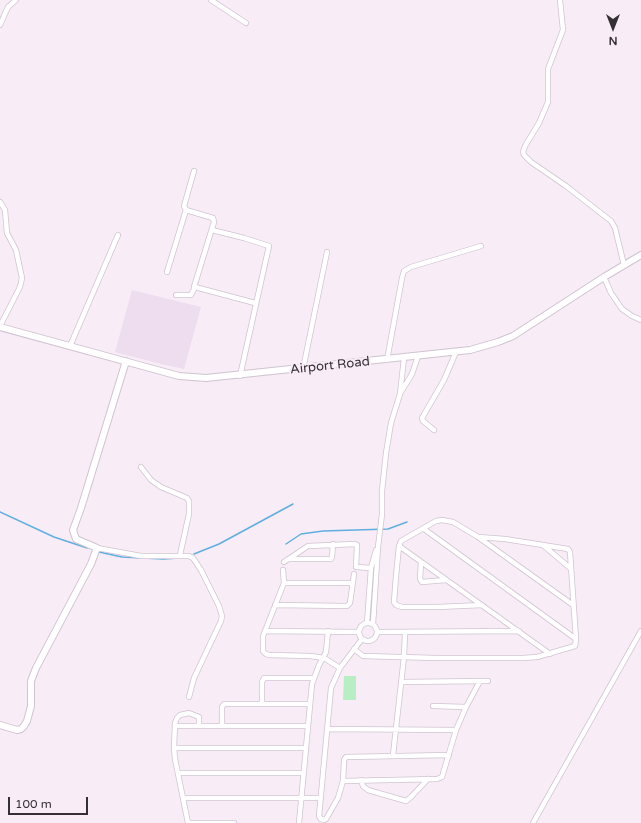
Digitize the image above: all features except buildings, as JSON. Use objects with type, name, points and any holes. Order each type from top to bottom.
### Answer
[{"type":"main road","name":"Airport Road","points":[[0,327],[179,376],[206,378],[240,376],[404,358],[484,347],[513,336],[641,255]]},
{"type":"main road","points":[[0,726],[17,730],[24,726],[27,722],[31,706],[31,681],[36,668],[91,564],[97,548],[76,539],[73,530],[126,361]]},
{"type":"street","points":[[0,25],[6,10],[16,0]]},
{"type":"street","points":[[211,0],[246,23]]},
{"type":"street","points":[[560,0],[563,30],[548,69],[548,102],[539,123],[523,152],[531,162],[566,186],[611,221],[615,228],[624,265]]},
{"type":"street","points":[[167,272],[186,210],[184,206],[194,171]]},
{"type":"street","points":[[0,202],[5,210],[7,233],[16,250],[22,278],[20,287],[0,327]]},
{"type":"street","points":[[176,295],[191,295],[214,222],[213,218],[186,210]]},
{"type":"street","points":[[212,230],[269,246],[255,303],[240,376]]},
{"type":"street","points":[[70,346],[118,235]]},
{"type":"street","points":[[386,360],[404,271],[411,267],[482,246]]},
{"type":"street","points":[[303,369],[328,252]]},
{"type":"street","points":[[604,277],[611,293],[622,309],[641,320]]},
{"type":"street","points":[[194,287],[255,303]]},
{"type":"street","points":[[434,430],[423,421],[422,418],[444,380],[456,352]]},
{"type":"street","points":[[400,394],[412,374],[418,356]]},
{"type":"street","points":[[373,624],[367,623],[362,625],[359,632],[362,639],[367,641],[372,640],[376,637],[378,632],[373,624],[374,595],[382,514],[382,491],[386,453],[391,423],[400,394],[404,358]]},
{"type":"street","points":[[141,467],[151,480],[161,487],[187,498],[189,501],[189,514],[180,555]]},
{"type":"street","points":[[482,605],[402,607],[396,605],[394,602],[399,546],[403,539],[424,529],[436,521],[449,521],[456,523],[573,605]]},
{"type":"street","points":[[424,529],[576,640]]},
{"type":"street","points":[[354,650],[363,656],[523,658],[550,654],[575,646],[576,640],[570,552],[568,549],[505,539],[478,537]]},
{"type":"street","points":[[333,544],[331,559],[286,560],[308,546],[333,544],[356,544],[356,567],[371,568]]},
{"type":"street","points":[[399,546],[550,654]]},
{"type":"street","points":[[544,546],[570,568]]},
{"type":"street","points":[[367,623],[371,568],[374,554],[378,547]]},
{"type":"street","points":[[97,548],[141,556],[189,556],[195,561],[219,606],[222,616],[220,625],[194,678],[189,697]]},
{"type":"street","points":[[421,562],[420,579],[422,582],[446,580]]},
{"type":"street","points":[[283,570],[284,582],[265,631],[263,642],[264,651],[266,654],[317,656],[324,658],[340,668]]},
{"type":"street","points":[[275,605],[347,606],[350,603],[354,574]]},
{"type":"street","points":[[284,582],[352,583]]},
{"type":"street","points":[[368,595],[374,595]]},
{"type":"street","points":[[265,631],[359,632]]},
{"type":"street","points":[[533,823],[641,631]]},
{"type":"street","points":[[299,823],[313,678],[324,658],[327,648],[328,632]]},
{"type":"street","points":[[378,632],[519,632]]},
{"type":"street","points":[[393,755],[404,657],[405,632]]},
{"type":"street","points":[[362,639],[340,668],[331,688],[319,816],[321,819],[324,820],[338,798],[343,781],[344,760],[346,757],[449,755]]},
{"type":"street","points":[[262,704],[262,682],[264,678],[313,678]]},
{"type":"street","points":[[343,781],[428,779],[442,777],[456,730],[480,681]]},
{"type":"street","points":[[401,682],[488,681]]},
{"type":"street","points":[[222,726],[222,707],[224,704],[310,704]]},
{"type":"street","points":[[433,706],[466,707]]},
{"type":"street","points":[[199,726],[198,716],[186,712],[180,714],[177,718],[175,726],[174,748],[188,823],[234,823]]},
{"type":"street","points":[[175,726],[308,726]]},
{"type":"street","points":[[327,728],[456,730]]},
{"type":"street","points":[[174,748],[306,748]]},
{"type":"street","points":[[178,773],[303,773]]},
{"type":"street","points":[[361,780],[368,790],[406,801],[428,779]]},
{"type":"street","points":[[183,798],[321,798]]},
{"type":"shaded area","points":[[132,290],[201,307],[184,369],[115,352]]},
{"type":"green space","points":[[344,676],[356,676],[356,700],[343,700]]},
{"type":"waterway","points":[[194,554],[219,544],[293,504]]},
{"type":"waterway","points":[[0,512],[54,537],[87,548]]},
{"type":"waterway","points":[[286,544],[301,534],[323,531],[388,529],[407,522]]},
{"type":"waterway","points":[[99,552],[122,557],[163,559],[179,558]]}]
